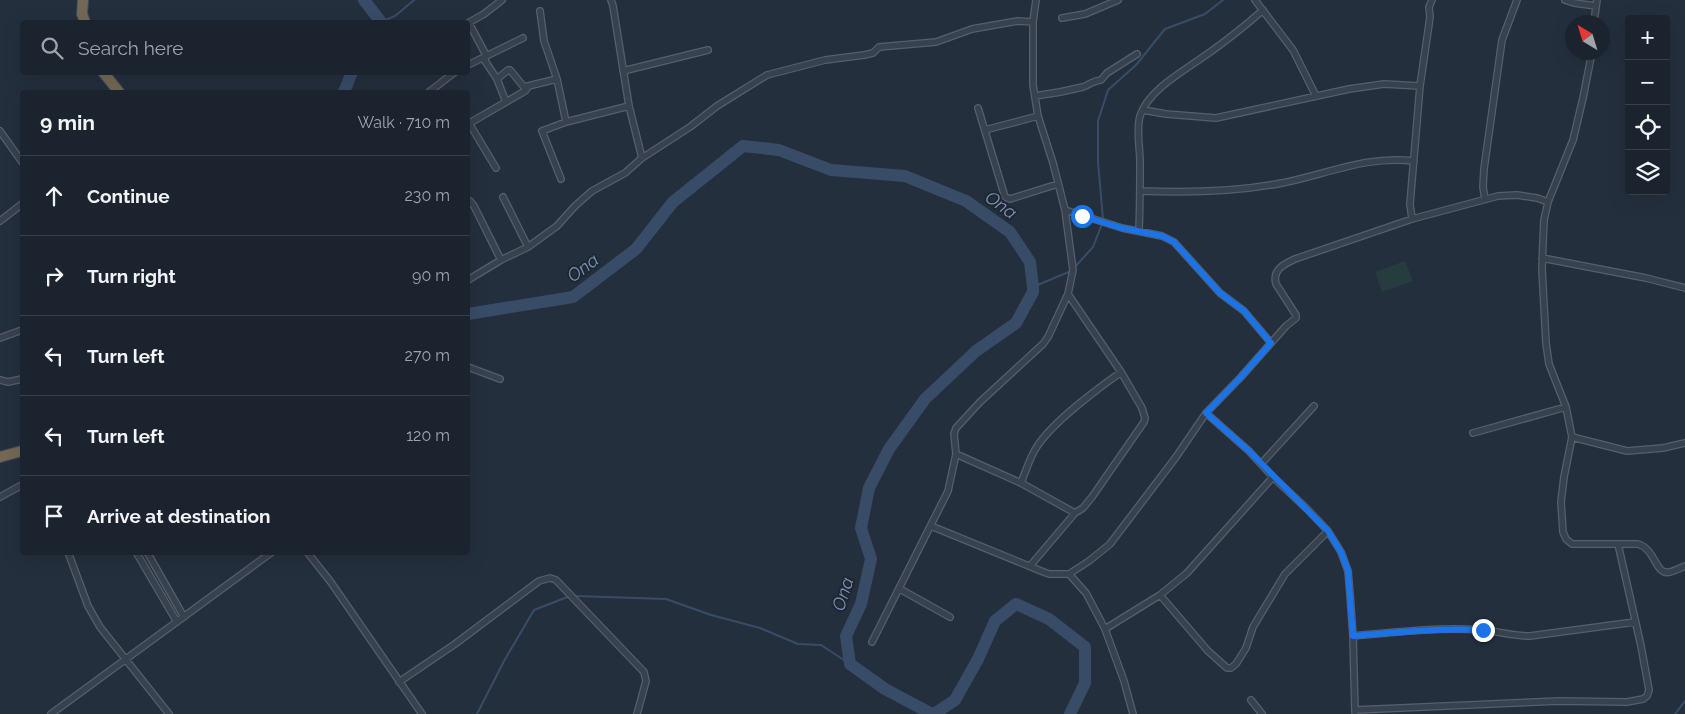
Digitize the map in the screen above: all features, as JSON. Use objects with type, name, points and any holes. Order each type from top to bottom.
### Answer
[{"type":"highway","points":[[83,0],[82,14],[84,20]]},
{"type":"highway","points":[[105,75],[117,90]]},
{"type":"highway","points":[[0,457],[20,452]]},
{"type":"street","points":[[470,22],[502,0]]},
{"type":"street","points":[[611,0],[629,106],[642,158]]},
{"type":"street","points":[[872,642],[948,491],[956,454],[954,434],[956,428],[980,402],[1043,344],[1068,294],[1073,270],[1065,210],[1038,116],[1033,85],[1033,22],[1036,0]]},
{"type":"street","points":[[1062,18],[1085,14],[1118,0]]},
{"type":"street","points":[[1255,0],[1293,50],[1316,96]]},
{"type":"street","points":[[1412,219],[1410,204],[1420,86],[1430,17],[1429,7],[1432,0]]},
{"type":"street","points":[[1485,199],[1483,187],[1484,169],[1502,40],[1517,0]]},
{"type":"street","points":[[1565,0],[1574,4],[1596,3]]},
{"type":"street","points":[[1139,230],[1139,129],[1143,110],[1161,88],[1173,78],[1207,55],[1263,10]]},
{"type":"street","points":[[540,11],[544,41],[557,79],[566,122]]},
{"type":"street","points":[[470,279],[501,260],[528,247],[557,226],[592,191],[625,172],[734,94],[767,75],[816,62],[864,55],[873,52],[879,47],[936,42],[972,29],[1018,21],[1033,22]]},
{"type":"street","points":[[470,27],[486,55],[485,61],[497,79],[506,102]]},
{"type":"street","points":[[470,64],[524,38]]},
{"type":"street","points":[[623,71],[708,50]]},
{"type":"street","points":[[1035,96],[1082,87],[1093,81],[1101,80],[1107,73],[1138,54]]},
{"type":"street","points":[[1590,60],[1573,140],[1548,202],[1544,220],[1542,258],[1546,343],[1549,364],[1566,407],[1572,437],[1561,502],[1563,532],[1566,539],[1572,544],[1644,546],[1661,571],[1664,572],[1669,573],[1685,566]]},
{"type":"street","points":[[497,79],[510,70],[524,87],[557,79]]},
{"type":"street","points":[[432,90],[451,75]]},
{"type":"street","points":[[1143,110],[1216,118],[1349,89],[1384,84],[1420,86]]},
{"type":"street","points":[[470,122],[525,92],[528,87]]},
{"type":"street","points":[[561,179],[542,131],[566,122],[629,106]]},
{"type":"street","points":[[978,108],[1007,199],[1058,184]]},
{"type":"street","points":[[985,130],[1038,116]]},
{"type":"street","points":[[470,126],[496,168]]},
{"type":"street","points":[[0,131],[20,159]]},
{"type":"street","points":[[1140,191],[1180,192],[1239,189],[1282,183],[1376,160],[1414,161]]},
{"type":"street","points":[[931,526],[1050,574],[1068,574],[1089,561],[1110,544],[1176,457],[1206,413],[1296,318],[1296,315],[1276,284],[1274,278],[1278,269],[1294,259],[1412,219],[1485,199],[1517,195],[1548,202]]},
{"type":"street","points":[[503,196],[528,247]]},
{"type":"street","points":[[470,201],[501,260]]},
{"type":"street","points":[[0,221],[20,206]]},
{"type":"street","points":[[1065,210],[1122,228],[1162,236],[1174,242],[1220,293],[1244,311],[1271,343]]},
{"type":"street","points":[[1542,258],[1646,278],[1685,288]]},
{"type":"street","points":[[1030,566],[1092,497],[1145,418],[1142,408],[1121,372],[1068,294]]},
{"type":"street","points":[[0,338],[20,331]]},
{"type":"street","points":[[470,368],[500,379]]},
{"type":"street","points":[[1021,484],[1032,455],[1045,436],[1099,388],[1121,372]]},
{"type":"street","points":[[0,380],[8,382],[20,379]]},
{"type":"street","points":[[1261,464],[1314,406]]},
{"type":"street","points":[[1474,433],[1566,407]]},
{"type":"street","points":[[1206,413],[1307,508],[1328,531],[1341,552],[1348,571],[1353,636],[1355,712],[1560,701],[1639,700],[1647,696],[1649,690],[1641,646],[1634,622],[1618,544]]},
{"type":"street","points":[[1572,437],[1627,451],[1662,448],[1685,443]]},
{"type":"street","points":[[956,454],[1021,484],[1075,514]]},
{"type":"street","points":[[1105,629],[1160,595],[1187,573],[1273,477]]},
{"type":"street","points":[[0,497],[20,486]]},
{"type":"street","points":[[1160,595],[1208,651],[1227,668],[1231,668],[1236,664],[1246,648],[1253,627],[1285,574],[1328,531]]},
{"type":"street","points":[[69,555],[88,606],[100,627],[168,714]]},
{"type":"street","points":[[138,555],[177,622]]},
{"type":"street","points":[[149,555],[184,617]]},
{"type":"street","points":[[52,714],[268,555]]},
{"type":"street","points":[[309,555],[330,581],[422,714]]},
{"type":"street","points":[[1068,574],[1086,593],[1105,629],[1124,681],[1133,714]]},
{"type":"street","points":[[399,682],[455,644],[528,589],[542,580],[550,578],[556,580],[644,672],[646,676],[645,684],[637,714]]},
{"type":"street","points":[[900,589],[950,617]]},
{"type":"street","points":[[1353,636],[1400,631],[1455,629],[1483,630],[1518,636],[1530,636],[1634,622]]},
{"type":"street","points":[[1251,700],[1262,714]]},
{"type":"green space","points":[[1405,261],[1413,281],[1382,292],[1375,272]]},
{"type":"waterway","name":"Ona","points":[[364,0],[379,20]]},
{"type":"waterway","points":[[386,20],[395,16],[414,0]]},
{"type":"waterway","points":[[1103,219],[1098,162],[1098,121],[1108,90],[1136,65],[1165,29],[1205,14],[1223,0]]},
{"type":"waterway","name":"Ona","points":[[345,90],[351,75]]},
{"type":"waterway","name":"Ona","points":[[470,314],[573,297],[636,249],[673,202],[743,146],[779,150],[831,170],[905,176],[966,201],[1010,232],[1030,262],[1033,292],[1016,323],[976,351],[925,399],[889,449],[869,488],[861,528],[871,559],[861,604],[846,636],[850,664],[885,689],[932,714]]},
{"type":"waterway","points":[[1074,268],[1093,247],[1102,224]]},
{"type":"waterway","points":[[1033,287],[1071,271]]},
{"type":"waterway","points":[[477,714],[504,661],[534,610],[570,596]]},
{"type":"waterway","points":[[575,596],[666,599],[711,615],[760,628],[798,644],[821,645],[850,664]]},
{"type":"waterway","name":"Ona","points":[[934,714],[955,700],[978,659],[995,621],[1016,604],[1049,619],[1085,647],[1085,683],[1070,714]]},
{"type":"waterway","points":[[1675,714],[1685,701]]},
{"type":"route","points":[[1082,216],[1122,228],[1162,236],[1174,242],[1220,293],[1244,311],[1271,343],[1206,413],[1249,451],[1328,531],[1341,552],[1348,571],[1353,636],[1400,631],[1483,630]]}]
